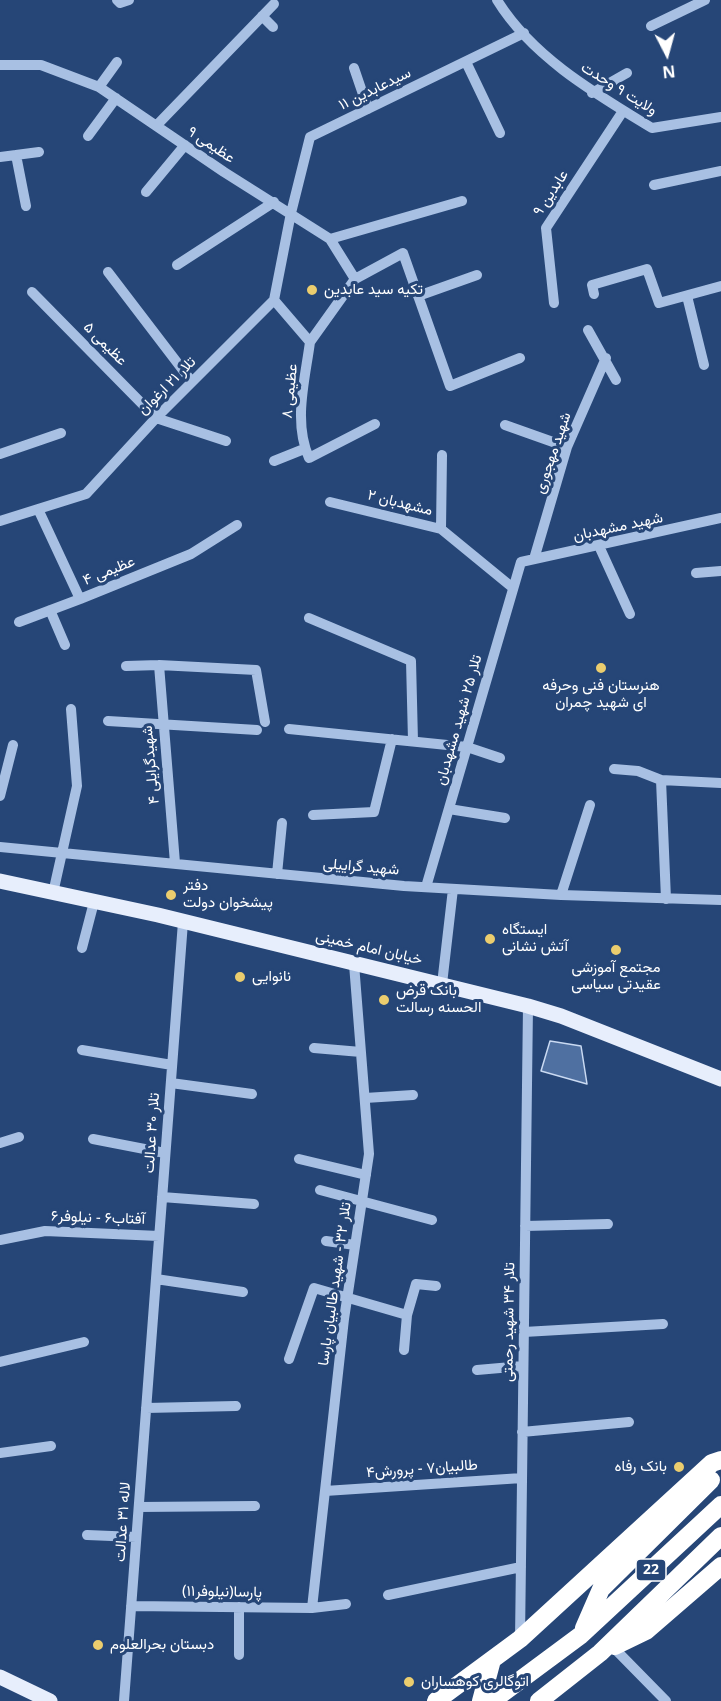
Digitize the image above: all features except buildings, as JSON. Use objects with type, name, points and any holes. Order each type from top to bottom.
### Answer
[{"type":"highway","points":[[436,1701],[520,1639],[712,1463],[721,1460]]},
{"type":"highway","points":[[581,1635],[601,1589],[721,1470]]},
{"type":"highway","name":"22","points":[[492,1701],[581,1635],[721,1505]]},
{"type":"highway","name":"22","points":[[539,1701],[606,1650],[721,1536]]},
{"type":"highway","points":[[606,1650],[646,1631],[721,1566]]},
{"type":"highway","points":[[481,1701],[492,1660]]},
{"type":"main road","name":"خیابان امام خمینی","points":[[0,881],[183,922],[528,1006],[561,1016],[721,1079]]},
{"type":"main road","points":[[0,1677],[50,1701]]},
{"type":"street","name":"ولایت ۹ وحدت","points":[[497,0],[508,19],[580,85],[652,128],[721,117]]},
{"type":"street","points":[[651,26],[705,0]]},
{"type":"street","points":[[156,126],[274,4]]},
{"type":"street","points":[[262,16],[273,27]]},
{"type":"street","name":"سیدعابدین ۱۱","points":[[291,213],[310,137],[524,33]]},
{"type":"street","points":[[99,87],[117,62]]},
{"type":"street","points":[[466,62],[500,133]]},
{"type":"street","name":"عظیمی ۹","points":[[0,65],[41,65],[99,87],[330,239]]},
{"type":"street","points":[[354,68],[368,109]]},
{"type":"street","points":[[592,93],[627,73]]},
{"type":"street","points":[[88,136],[116,98]]},
{"type":"street","name":"عابدین ۹","points":[[554,303],[546,228],[623,111]]},
{"type":"street","points":[[146,192],[184,145]]},
{"type":"street","points":[[0,157],[39,152]]},
{"type":"street","points":[[16,155],[26,206]]},
{"type":"street","points":[[654,185],[721,171]]},
{"type":"street","points":[[355,279],[330,239],[462,201]]},
{"type":"street","points":[[177,266],[273,202]]},
{"type":"street","points":[[291,213],[274,300],[310,342],[355,279],[403,254],[450,386],[520,358]]},
{"type":"street","points":[[594,294],[592,285],[647,269],[659,303],[721,286]]},
{"type":"street","points":[[108,272],[192,382]]},
{"type":"street","points":[[418,296],[477,275]]},
{"type":"street","name":"عظیمی ۵","points":[[32,292],[156,418]]},
{"type":"street","points":[[687,296],[704,365]]},
{"type":"street","name":"تلار ۲۱ ارغوان","points":[[0,518],[86,494],[156,418],[274,300]]},
{"type":"street","points":[[588,330],[606,358],[616,380]]},
{"type":"street","name":"عظیمی ۸","points":[[308,458],[300,418],[310,342]]},
{"type":"street","name":"شهید مهجوری","points":[[534,559],[567,447],[606,358]]},
{"type":"street","points":[[156,418],[226,441]]},
{"type":"street","points":[[274,461],[308,458],[375,424]]},
{"type":"street","points":[[505,424],[567,447]]},
{"type":"street","points":[[0,454],[61,433]]},
{"type":"street","points":[[441,529],[442,455]]},
{"type":"street","name":"مشهدبان ۲","points":[[330,502],[441,529],[513,588]]},
{"type":"street","name":"عظیمی ۴","points":[[38,509],[80,598],[191,554],[237,525]]},
{"type":"street","name":"شهید مشهدبان","points":[[521,562],[721,518]]},
{"type":"street","points":[[599,546],[630,614]]},
{"type":"street","name":"تلار ۲۵ شهید مشهدبان","points":[[426,887],[521,562]]},
{"type":"street","points":[[696,573],[721,571]]},
{"type":"street","points":[[18,622],[80,598]]},
{"type":"street","points":[[50,610],[65,645]]},
{"type":"street","points":[[309,618],[411,661],[413,741]]},
{"type":"street","points":[[108,721],[162,726],[261,726],[256,670],[159,664],[126,666]]},
{"type":"street","name":"شهیدگرایلی ۴","points":[[159,664],[162,726],[175,863]]},
{"type":"street","points":[[53,893],[78,786],[71,709]]},
{"type":"street","points":[[289,729],[467,747],[500,758]]},
{"type":"street","points":[[313,815],[374,812],[392,739]]},
{"type":"street","points":[[0,796],[12,745]]},
{"type":"street","points":[[614,769],[638,771],[661,780],[721,783]]},
{"type":"street","points":[[661,780],[666,899]]},
{"type":"street","points":[[561,895],[590,805]]},
{"type":"street","points":[[449,809],[505,818]]},
{"type":"street","points":[[277,874],[282,823]]},
{"type":"street","name":"شهید گراییلی","points":[[0,847],[453,889],[721,900]]},
{"type":"street","points":[[442,984],[453,889]]},
{"type":"street","points":[[82,948],[94,902]]},
{"type":"street","name":"تلار ۳۰ عدالت","points":[[151,1346],[183,922]]},
{"type":"street","name":"تلار ۳۲ - شهید طالبیان پارسا","points":[[312,1608],[348,1297],[369,1154],[354,964]]},
{"type":"street","name":"تلار ۳۴ شهید رحمتی","points":[[520,1639],[528,1006]]},
{"type":"street","points":[[314,1048],[361,1052]]},
{"type":"street","points":[[82,1050],[172,1065]]},
{"type":"street","points":[[171,1083],[252,1094]]},
{"type":"street","points":[[365,1098],[413,1095]]},
{"type":"street","points":[[0,1143],[19,1137]]},
{"type":"street","points":[[93,1138],[165,1153]]},
{"type":"street","points":[[299,1159],[366,1175]]},
{"type":"street","points":[[320,1190],[432,1220]]},
{"type":"street","points":[[162,1197],[254,1204]]},
{"type":"street","points":[[525,1226],[608,1224]]},
{"type":"street","name":"آفتاب۶ - نیلوفر۶","points":[[0,1240],[45,1231],[159,1236]]},
{"type":"street","points":[[326,1241],[356,1245]]},
{"type":"street","points":[[156,1279],[243,1292]]},
{"type":"street","points":[[404,1350],[407,1315],[416,1284],[436,1286]]},
{"type":"street","points":[[289,1359],[314,1288],[407,1315]]},
{"type":"street","points":[[524,1332],[663,1324]]},
{"type":"street","points":[[0,1362],[84,1342]]},
{"type":"street","name":"لاله ۳۱ عدالت","points":[[124,1701],[151,1346]]},
{"type":"street","points":[[477,1370],[523,1366]]},
{"type":"street","points":[[146,1408],[236,1406]]},
{"type":"street","points":[[522,1432],[629,1422]]},
{"type":"street","points":[[0,1453],[51,1446]]},
{"type":"street","name":"طالبیان۷ - پرورش۴","points":[[325,1491],[522,1478]]},
{"type":"street","points":[[139,1507],[255,1506]]},
{"type":"street","points":[[87,1535],[136,1538]]},
{"type":"street","points":[[388,1595],[520,1567]]},
{"type":"street","name":"پارسا(نیلوفر۱۱)","points":[[131,1606],[312,1608],[346,1604]]},
{"type":"street","points":[[238,1607],[239,1655]]},
{"type":"street","points":[[606,1650],[666,1701]]},
{"type":"place","name":"تکیه سید عابدین","points":[[312,290]]},
{"type":"place","name":"هنرستان فنی وحرفه ای شهید چمران","points":[[601,668]]},
{"type":"place","name":"دفتر پیشخوان دولت","points":[[171,895]]},
{"type":"place","name":"ایستگاه آتش نشانی","points":[[490,939]]},
{"type":"place","name":"مجتمع آموزشی عقیدتی سیاسی","points":[[616,950]]},
{"type":"place","name":"نانوایی","points":[[240,977]]},
{"type":"place","name":"بانک قرض الحسنه رسالت","points":[[384,1000]]},
{"type":"place","name":"بانک رفاه","points":[[679,1467]]},
{"type":"place","name":"دبستان بحرالعلوم","points":[[98,1645]]},
{"type":"place","name":"اتوگالری کوهساران","points":[[409,1682]]}]
